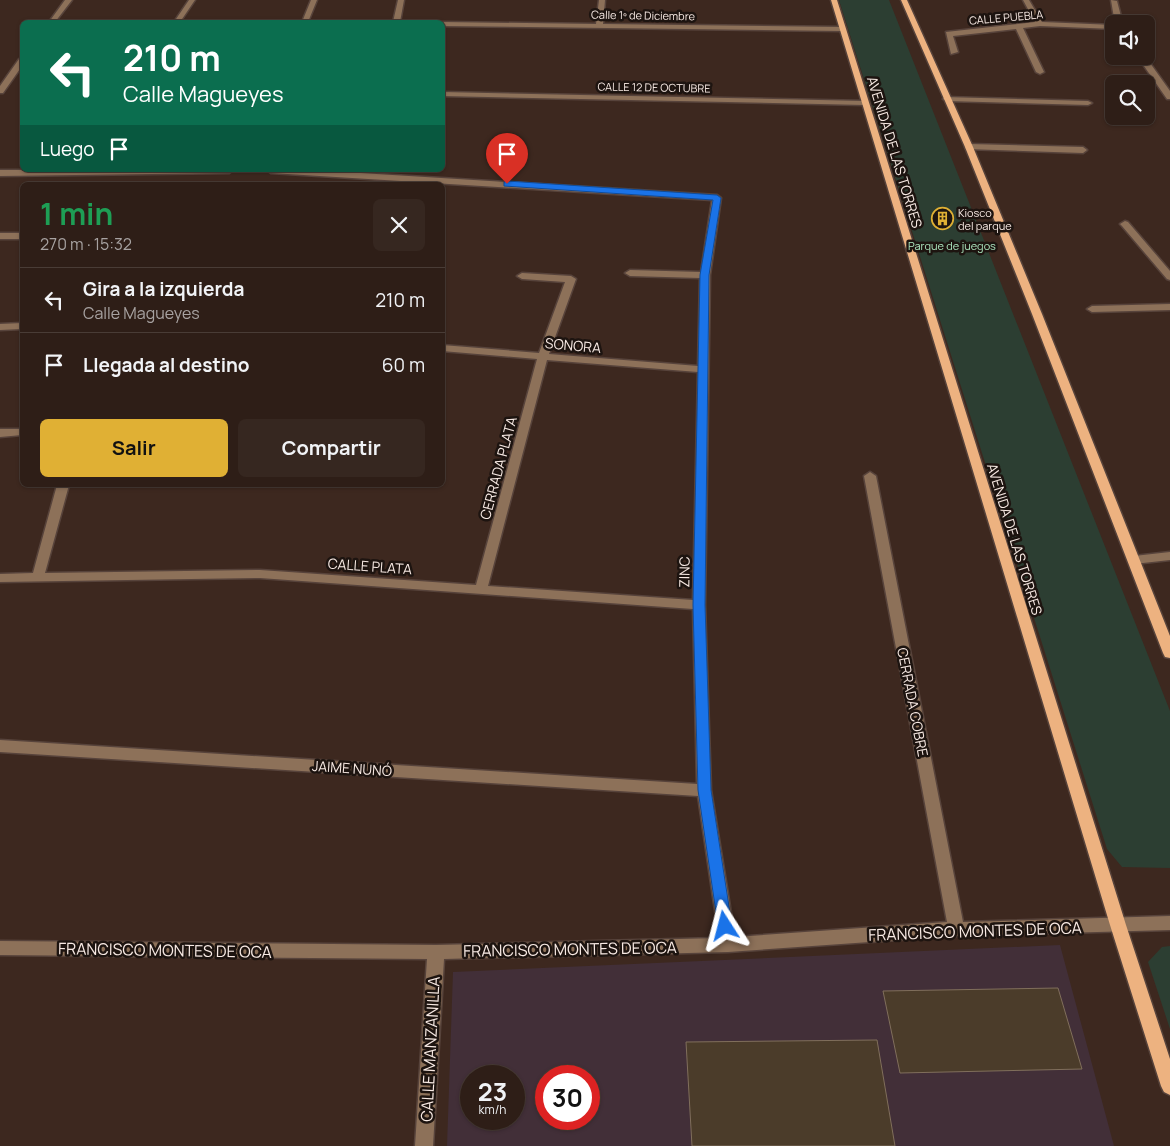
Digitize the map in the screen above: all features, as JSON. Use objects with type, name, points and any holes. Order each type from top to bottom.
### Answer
[{"type":"main road","name":"AVENIDA DE LAS TORRES","points":[[834,0],[1118,925],[1170,1086]]},
{"type":"main road","points":[[904,0],[969,147],[1170,653]]},
{"type":"street","points":[[53,20],[68,0]]},
{"type":"street","points":[[178,20],[192,0]]},
{"type":"street","points":[[306,20],[314,0]]},
{"type":"street","points":[[396,20],[401,0]]},
{"type":"street","points":[[599,26],[602,0]]},
{"type":"street","points":[[1026,0],[1040,24]]},
{"type":"street","points":[[1114,1],[1118,15]]},
{"type":"street","name":"Calle 1º de Diciembre","points":[[445,24],[842,29]]},
{"type":"street","name":"CALLE PUEBLA","points":[[954,52],[948,34],[1040,24],[1105,27]]},
{"type":"street","points":[[1019,27],[1040,72]]},
{"type":"street","points":[[0,91],[20,64]]},
{"type":"street","points":[[1147,65],[1170,97]]},
{"type":"street","name":"CALLE 12 DE OCTUBRE","points":[[445,94],[865,103]]},
{"type":"street","points":[[947,99],[1088,103]]},
{"type":"street","points":[[969,147],[1082,150]]},
{"type":"street","points":[[0,173],[42,172]]},
{"type":"street","points":[[350,172],[411,181]]},
{"type":"street","name":"ZINC","points":[[411,181],[429,182]]},
{"type":"street","name":"ZINC","points":[[445,183],[717,198],[705,275],[699,605],[704,790],[728,945]]},
{"type":"street","points":[[1125,224],[1170,277]]},
{"type":"street","points":[[0,236],[20,236]]},
{"type":"street","points":[[630,273],[705,275]]},
{"type":"street","name":"CERRADA PLATA","points":[[482,589],[543,356],[571,279],[522,276]]},
{"type":"street","points":[[1092,309],[1170,307]]},
{"type":"street","points":[[0,327],[20,326]]},
{"type":"street","name":"SONORA","points":[[445,348],[702,369]]},
{"type":"street","points":[[0,433],[20,432]]},
{"type":"street","name":"CERRADA COBRE","points":[[870,476],[956,929]]},
{"type":"street","points":[[38,577],[62,487]]},
{"type":"street","points":[[1134,560],[1170,556]]},
{"type":"street","name":"CALLE PLATA","points":[[0,578],[260,574],[699,605]]},
{"type":"street","name":"JAIME NUNÓ","points":[[0,746],[704,790]]},
{"type":"street","name":"FRANCISCO MONTES DE OCA","points":[[0,948],[436,952],[728,945],[956,929],[1170,923]]},
{"type":"street","name":"CALLE MANZANILLA","points":[[424,1146],[436,952]]},
{"type":"shaded area","points":[[1060,945],[1114,1146],[447,1146],[453,972]]},
{"type":"green space","name":"Parque de juegos","points":[[839,0],[889,0],[1170,711],[1170,868],[1122,867],[1107,849]]},
{"type":"green space","points":[[1170,946],[1170,1029],[1148,962],[1162,947]]},
{"type":"building","name":"Kiosco del parque","points":[[945,213],[951,217],[950,221],[941,222],[933,218],[936,214]]},
{"type":"building","points":[[1058,988],[1082,1069],[900,1073],[883,991]]},
{"type":"building","points":[[877,1040],[895,1146],[692,1146],[686,1042]]},
{"type":"place","name":"Kiosco del parque","points":[[942,218]]},
{"type":"route","points":[[507,184],[717,198],[705,275],[699,605],[704,790],[725,926]]}]
